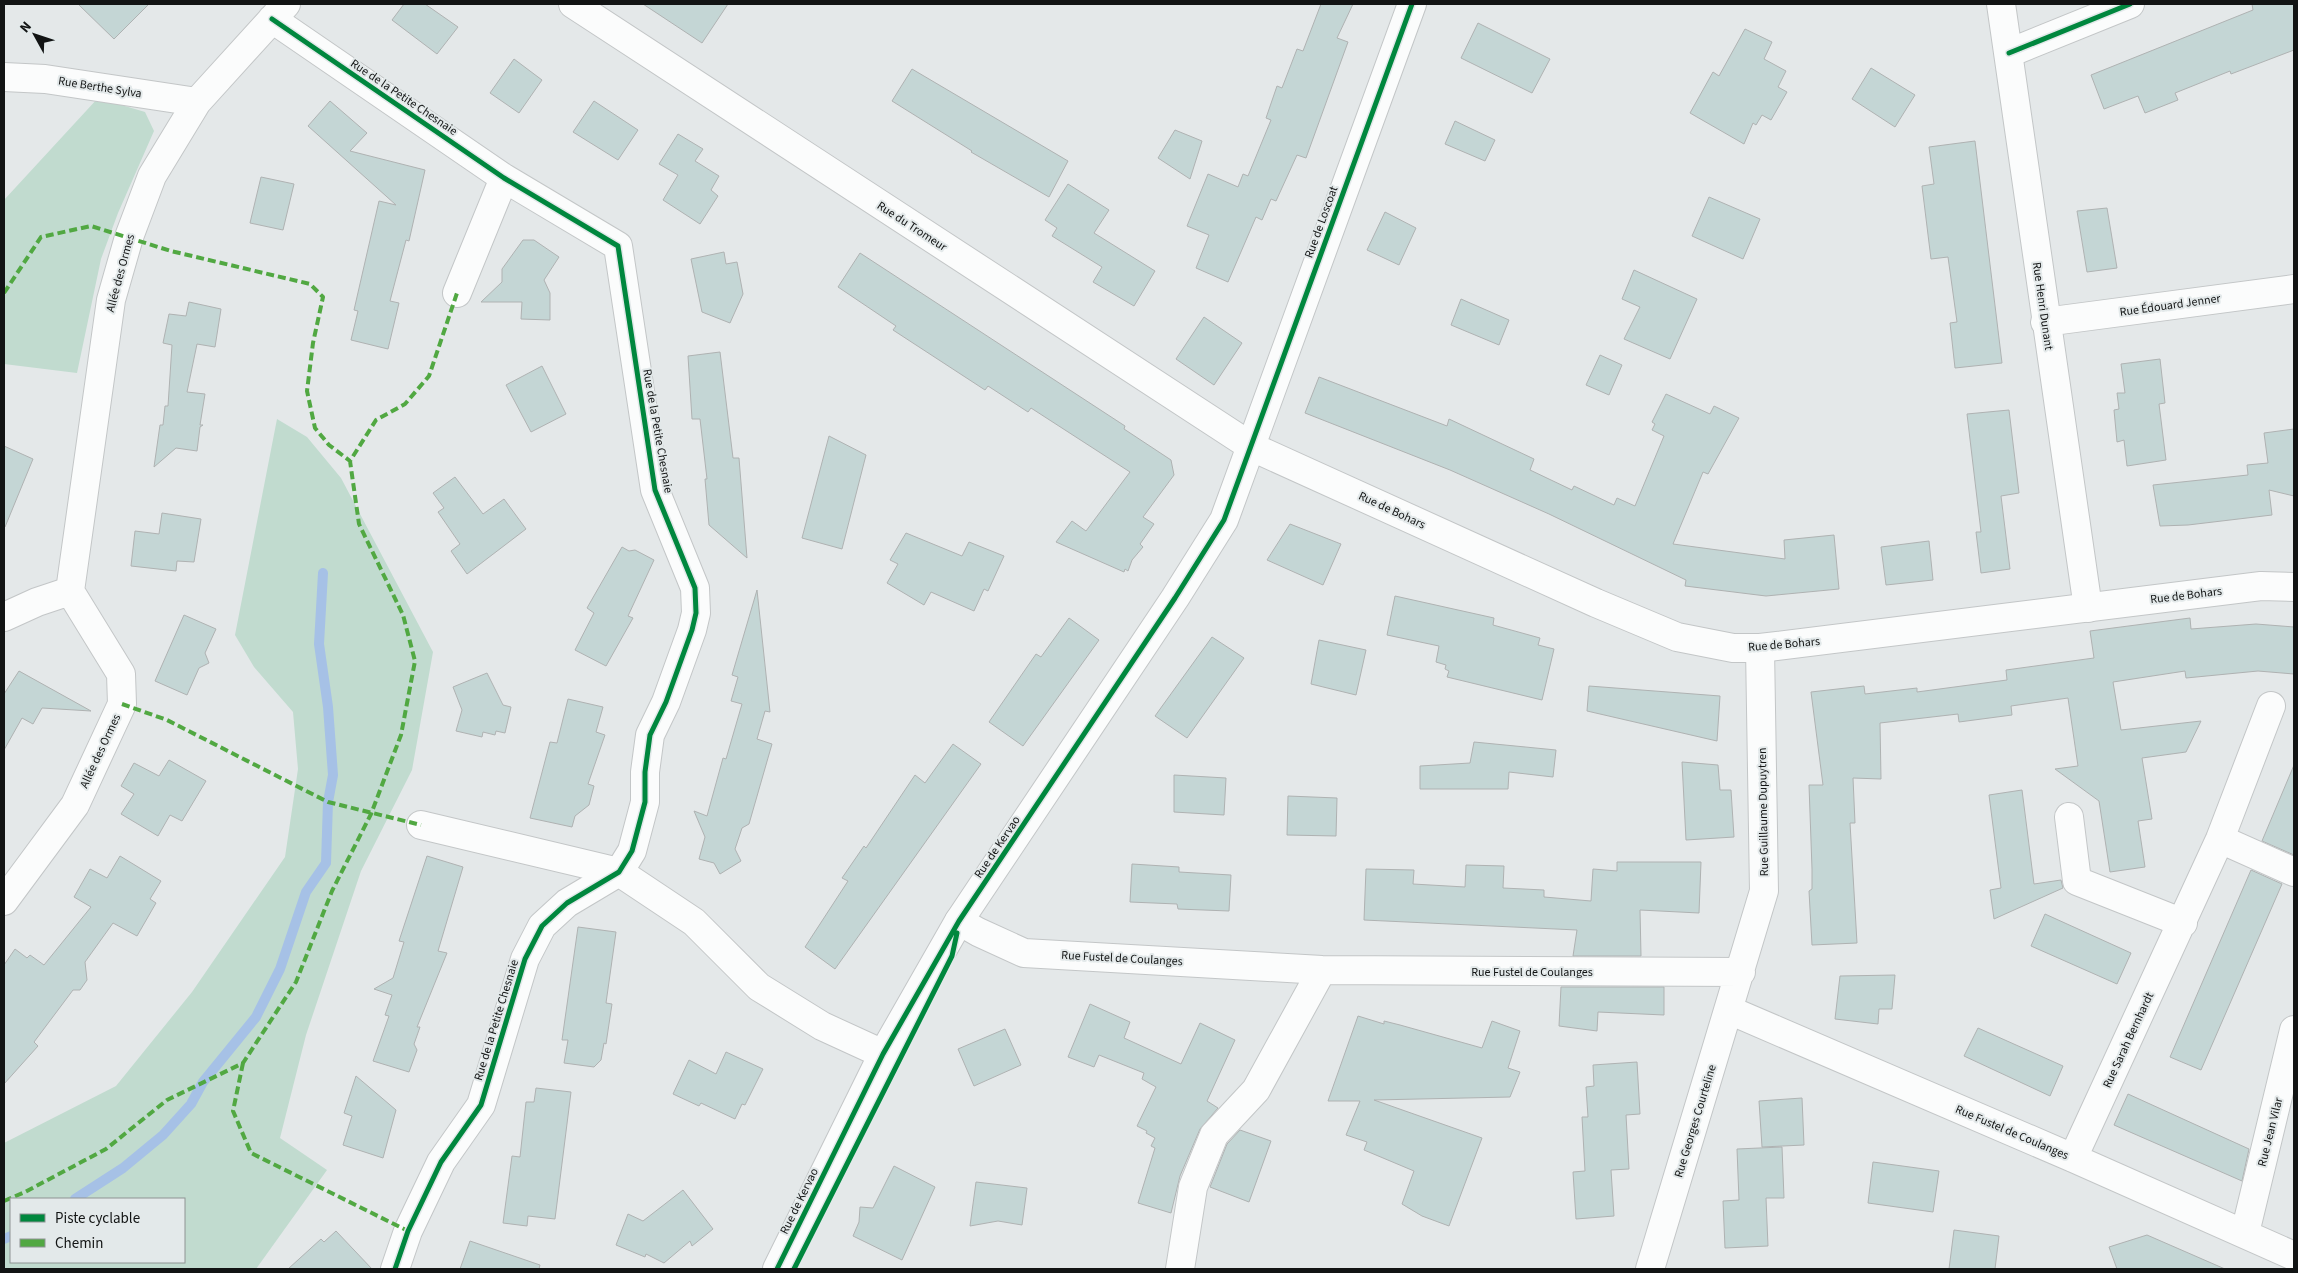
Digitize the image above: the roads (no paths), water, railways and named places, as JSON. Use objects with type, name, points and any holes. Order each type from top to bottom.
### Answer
[{"type":"street","name":"Rue du Tromeur","points":[[573,4],[1252,447]]},
{"type":"street","name":"Rue de Loscoat","points":[[1252,447],[1274,380],[1412,4]]},
{"type":"street","name":"Rue Henri Dunant","points":[[2001,4],[2045,322],[2088,608]]},
{"type":"street","points":[[2009,53],[2130,4]]},
{"type":"street","name":"Allée des Ormes","points":[[4,900],[75,805],[122,704],[121,674],[70,591],[111,300],[129,237],[152,176],[197,102],[280,12]]},
{"type":"street","name":"Rue de la Petite Chesnaie","points":[[280,12],[504,178],[618,246],[655,490],[695,588],[696,613],[692,630],[666,702],[650,735],[645,772],[645,802],[632,851],[619,872],[567,903],[542,926],[525,958],[481,1105],[441,1162],[408,1231],[395,1269]]},
{"type":"street","name":"Rue Berthe Sylva","points":[[4,77],[45,79],[197,102]]},
{"type":"street","points":[[457,293],[504,178]]},
{"type":"street","name":"Rue Édouard Jenner","points":[[2045,322],[2294,289]]},
{"type":"street","name":"Rue de Bohars","points":[[1252,447],[1596,604],[1677,637],[1733,648],[1760,648],[2261,586],[2294,587]]},
{"type":"street","name":"Rue de Kervao","points":[[777,1269],[883,1054],[959,921],[1175,598],[1219,528],[1252,447]]},
{"type":"street","points":[[4,617],[37,602],[70,591]]},
{"type":"street","name":"Rue Guillaume Dupuytren","points":[[1741,972],[1764,892],[1760,648]]},
{"type":"street","name":"Rue Sarah Bernhardt","points":[[2073,1158],[2183,923],[2220,839],[2271,706]]},
{"type":"street","points":[[2069,817],[2077,881],[2183,923]]},
{"type":"street","points":[[421,825],[619,872],[694,922],[759,987],[822,1026],[883,1054]]},
{"type":"street","points":[[2220,839],[2294,872]]},
{"type":"street","name":"Rue Fustel de Coulanges","points":[[959,921],[1024,953],[1322,970],[1741,972]]},
{"type":"street","points":[[1180,1269],[1193,1187],[1214,1135],[1256,1090],[1322,970]]},
{"type":"street","name":"Rue Georges Courteline","points":[[1650,1269],[1741,972]]},
{"type":"street","name":"Rue Fustel de Coulanges","points":[[1729,1010],[2073,1158],[2294,1256]]},
{"type":"street","name":"Rue Jean Vilar","points":[[2245,1233],[2294,1030]]},
{"type":"waterway","points":[[77,1198],[123,1168],[163,1135],[191,1104],[203,1082],[256,1017],[280,969],[306,892],[326,863],[328,802],[333,775],[328,707],[319,644],[323,573]]},
{"type":"waterway","points":[[4,1239],[10,1236]]}]
